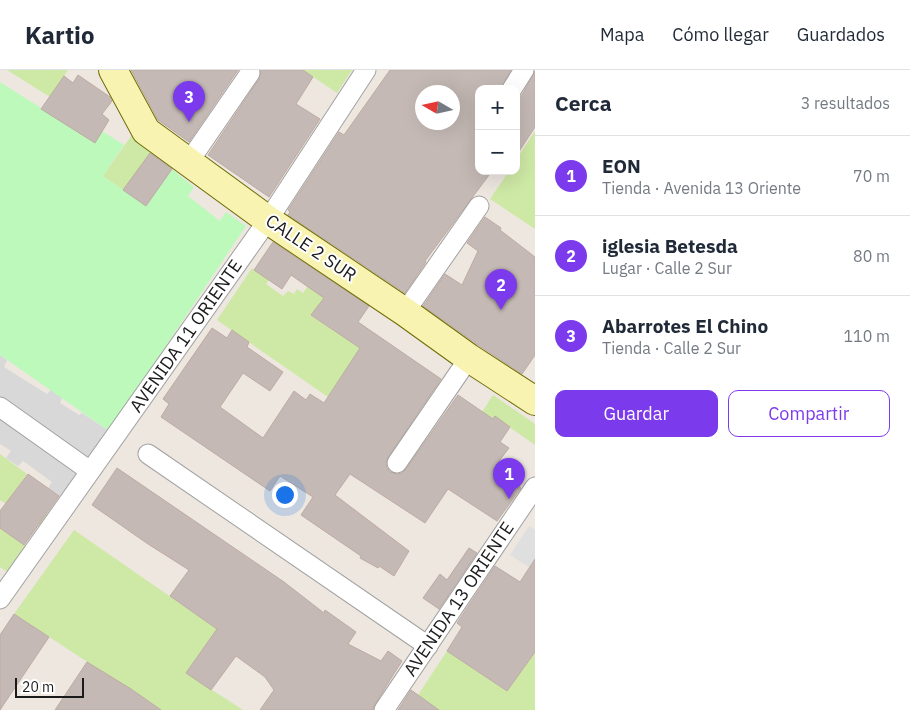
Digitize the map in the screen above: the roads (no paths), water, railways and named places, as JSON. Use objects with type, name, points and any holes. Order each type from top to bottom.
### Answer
[{"type":"main road","name":"CALLE 2 SUR","points":[[113,70],[146,131],[268,220],[535,401]]},
{"type":"street","name":"AVENIDA 11 ORIENTE","points":[[0,599],[268,220],[366,70]]},
{"type":"street","points":[[515,85],[524,70]]},
{"type":"street","points":[[188,163],[250,73]]},
{"type":"street","points":[[405,312],[479,206]]},
{"type":"street","points":[[397,464],[469,358]]},
{"type":"street","points":[[0,407],[90,471]]},
{"type":"street","points":[[148,454],[428,646]]},
{"type":"street","name":"AVENIDA 13 ORIENTE","points":[[384,710],[535,488]]},
{"type":"place","name":"Abarrotes El Chino","points":[[189,122]]},
{"type":"place","name":"iglesia Betesda","points":[[501,310]]},
{"type":"place","name":"EON","points":[[509,499]]}]
